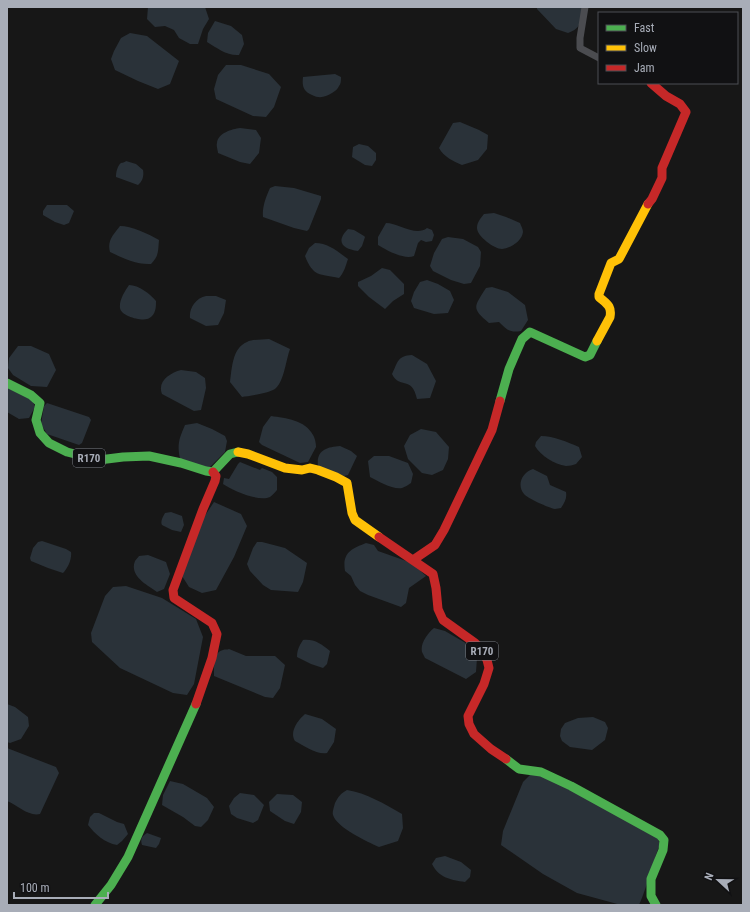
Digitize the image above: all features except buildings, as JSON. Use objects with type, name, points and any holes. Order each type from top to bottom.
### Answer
[{"type":"street","points":[[585,7],[580,38],[580,48],[598,57]]},
{"type":"street","points":[[413,560],[436,545],[444,530],[492,430],[509,369],[522,338],[530,332],[585,357],[590,355],[610,317],[611,308],[599,297],[599,294],[611,263],[619,260],[647,205],[652,199],[662,178],[662,168],[686,112],[684,107],[679,102],[668,98],[652,84]]},
{"type":"street","name":"R170","points":[[7,383],[31,395],[40,403],[36,420],[40,433],[48,443],[67,452],[99,460],[149,456],[181,462],[213,472],[230,454],[238,452],[248,454],[285,468],[302,470],[310,468],[318,470],[347,483],[352,513],[355,520],[433,574],[438,609],[443,620],[475,643],[482,650],[489,668],[484,684],[468,716],[468,724],[474,734],[491,749],[519,769],[541,772],[571,786],[660,835],[664,840],[663,850],[651,879],[651,896],[656,905]]},
{"type":"street","points":[[95,905],[112,885],[128,857],[196,705],[212,658],[216,634],[212,623],[174,598],[173,590],[215,481],[216,476],[213,472]]},
{"type":"shaded area","points":[[148,7],[205,7],[209,19],[203,29],[198,44],[190,44],[179,38],[174,30],[165,26],[155,27],[147,19]]},
{"type":"shaded area","points":[[537,7],[582,7],[580,23],[576,29],[568,33],[556,29],[537,9]]},
{"type":"shaded area","points":[[215,21],[231,26],[242,35],[244,44],[239,55],[226,53],[207,42],[208,33]]},
{"type":"shaded area","points":[[130,33],[147,36],[179,61],[170,84],[158,89],[115,70],[111,59],[114,51],[121,38]]},
{"type":"shaded area","points":[[226,65],[241,65],[269,74],[281,87],[274,107],[266,117],[253,116],[216,99],[214,89],[218,75]]},
{"type":"shaded area","points":[[335,74],[341,77],[341,82],[336,90],[327,96],[315,96],[307,92],[304,88],[303,77]]},
{"type":"shaded area","points":[[460,122],[488,135],[487,149],[478,160],[462,165],[446,156],[439,148],[453,123]]},
{"type":"shaded area","points":[[240,128],[256,130],[261,138],[259,153],[250,164],[240,162],[218,153],[217,144],[220,137],[229,131]]},
{"type":"shaded area","points":[[359,144],[368,146],[376,153],[376,160],[372,166],[365,165],[352,157],[353,147]]},
{"type":"shaded area","points":[[126,161],[136,164],[143,170],[143,178],[138,185],[116,177],[119,166],[121,163]]},
{"type":"shaded area","points":[[275,186],[294,188],[321,196],[307,231],[263,217],[267,195],[270,188]]},
{"type":"shaded area","points":[[47,205],[67,205],[74,211],[69,223],[64,225],[43,215],[43,211]]},
{"type":"shaded area","points":[[494,213],[520,223],[523,231],[521,238],[512,246],[502,249],[495,247],[486,242],[480,235],[477,228],[479,220],[484,214]]},
{"type":"shaded area","points":[[386,223],[418,231],[427,228],[432,230],[434,235],[432,241],[426,242],[421,240],[418,243],[414,256],[400,256],[378,245],[378,237]]},
{"type":"shaded area","points":[[120,226],[129,227],[159,240],[157,256],[151,264],[135,262],[110,252],[110,241]]},
{"type":"shaded area","points":[[348,229],[354,230],[365,237],[362,246],[358,251],[348,249],[342,244],[342,238]]},
{"type":"shaded area","points":[[448,237],[463,239],[478,247],[481,252],[480,266],[471,283],[464,284],[451,280],[433,271],[430,266],[434,253],[442,239]]},
{"type":"shaded area","points":[[315,243],[324,244],[336,250],[348,259],[344,271],[339,278],[322,275],[311,268],[305,256],[309,248]]},
{"type":"shaded area","points":[[382,268],[390,270],[404,284],[404,294],[393,301],[385,309],[369,297],[358,286],[358,282],[371,276]]},
{"type":"shaded area","points":[[427,280],[450,291],[454,300],[448,313],[434,314],[414,308],[411,301],[414,292],[420,282]]},
{"type":"shaded area","points":[[129,285],[133,285],[144,290],[156,301],[154,313],[150,318],[136,319],[127,316],[121,311],[121,299]]},
{"type":"shaded area","points":[[492,287],[508,292],[525,305],[528,320],[521,331],[514,332],[509,330],[499,322],[489,323],[479,314],[476,307],[477,303],[486,288]]},
{"type":"shaded area","points":[[206,296],[216,296],[226,300],[224,313],[218,325],[206,326],[190,318],[192,307],[196,301]]},
{"type":"shaded area","points":[[269,339],[290,349],[279,385],[270,391],[242,397],[230,382],[232,365],[238,349],[249,341]]},
{"type":"shaded area","points":[[18,346],[31,346],[49,354],[56,370],[47,387],[31,386],[13,375],[8,368],[9,358]]},
{"type":"shaded area","points":[[412,355],[427,364],[436,381],[430,398],[417,399],[412,387],[395,379],[392,374],[401,358]]},
{"type":"shaded area","points":[[181,370],[196,372],[205,378],[206,388],[201,410],[194,411],[162,394],[161,385],[163,381],[169,375]]},
{"type":"shaded area","points":[[7,387],[31,397],[35,407],[29,418],[19,419],[7,412]]},
{"type":"shaded area","points":[[47,403],[89,417],[91,420],[82,443],[79,445],[47,434],[41,424],[44,406]]},
{"type":"shaded area","points":[[271,416],[295,421],[310,430],[316,443],[316,447],[308,462],[300,463],[262,445],[259,442],[263,427]]},
{"type":"shaded area","points":[[197,423],[225,436],[227,441],[225,452],[209,468],[180,459],[179,442],[185,425]]},
{"type":"shaded area","points":[[421,429],[436,432],[449,447],[448,459],[443,470],[432,475],[422,473],[408,459],[404,446],[410,435]]},
{"type":"shaded area","points":[[541,436],[556,438],[579,447],[582,457],[576,464],[568,466],[552,461],[544,456],[535,446],[536,442]]},
{"type":"shaded area","points":[[340,446],[351,451],[357,456],[348,475],[344,476],[318,466],[319,456],[323,450]]},
{"type":"shaded area","points":[[374,456],[389,456],[408,463],[413,474],[411,483],[402,488],[394,488],[370,477],[368,461]]},
{"type":"shaded area","points":[[240,462],[260,470],[262,468],[272,472],[277,477],[277,490],[270,497],[259,498],[239,493],[223,484],[224,478],[229,479]]},
{"type":"shaded area","points":[[533,469],[547,476],[550,485],[566,492],[565,500],[561,508],[555,509],[548,507],[524,494],[521,486],[522,479],[526,473]]},
{"type":"shaded area","points":[[214,502],[241,514],[247,526],[234,557],[216,590],[202,593],[189,587],[182,576],[204,517]]},
{"type":"shaded area","points":[[171,512],[182,516],[184,525],[181,532],[172,530],[161,524],[165,513]]},
{"type":"shaded area","points":[[42,541],[71,552],[71,558],[63,573],[31,561],[30,558],[33,548],[38,542]]},
{"type":"shaded area","points":[[257,542],[285,548],[307,563],[303,582],[298,592],[271,590],[263,585],[250,571],[247,564]]},
{"type":"shaded area","points":[[366,543],[374,545],[378,551],[412,563],[426,576],[409,588],[406,603],[401,607],[360,591],[355,585],[351,576],[345,571],[345,560],[349,552]]},
{"type":"shaded area","points":[[148,555],[166,562],[170,574],[164,589],[157,592],[140,580],[134,571],[135,561],[139,556]]},
{"type":"shaded area","points":[[126,586],[162,598],[196,619],[203,637],[194,684],[187,695],[173,693],[120,668],[92,642],[91,633],[105,596],[113,587]]},
{"type":"shaded area","points":[[434,628],[445,631],[469,645],[477,658],[476,672],[466,679],[425,658],[422,652],[422,645],[427,635]]},
{"type":"shaded area","points":[[303,640],[314,641],[330,651],[327,664],[323,668],[297,657],[298,648]]},
{"type":"shaded area","points":[[229,649],[246,656],[275,656],[285,665],[280,688],[273,698],[265,697],[214,676],[217,654],[220,651]]},
{"type":"shaded area","points":[[7,704],[15,707],[28,717],[29,726],[21,739],[10,743],[7,742]]},
{"type":"shaded area","points":[[305,714],[322,719],[336,729],[334,742],[327,753],[319,753],[306,748],[293,738],[295,726]]},
{"type":"shaded area","points":[[593,717],[605,722],[608,728],[605,740],[592,750],[570,747],[562,741],[560,736],[561,729],[565,723],[578,718]]},
{"type":"shaded area","points":[[7,748],[56,767],[59,773],[40,814],[32,814],[7,801]]},
{"type":"shaded area","points":[[531,774],[545,776],[657,837],[660,844],[639,905],[621,905],[577,893],[543,874],[501,845],[503,831],[523,782]]},
{"type":"shaded area","points":[[170,781],[183,784],[207,798],[214,807],[208,820],[201,827],[195,826],[162,805],[163,795]]},
{"type":"shaded area","points":[[347,790],[368,796],[402,814],[403,828],[398,841],[379,847],[353,834],[340,825],[333,815],[333,811],[335,803],[339,797]]},
{"type":"shaded area","points":[[240,793],[254,795],[264,805],[258,820],[253,823],[237,818],[231,814],[229,806],[234,798]]},
{"type":"shaded area","points":[[277,794],[293,795],[302,802],[301,812],[294,824],[285,821],[270,811],[269,802]]},
{"type":"shaded area","points":[[94,813],[99,813],[124,824],[128,834],[117,845],[104,840],[88,825],[90,817]]},
{"type":"shaded area","points":[[147,833],[161,838],[156,848],[142,845],[142,838]]},
{"type":"shaded area","points":[[445,856],[461,862],[471,870],[470,877],[465,882],[446,878],[435,869],[432,864],[436,858]]},
{"type":"traffic: fast","points":[[500,401],[509,369],[515,355],[522,339],[530,332],[585,357],[590,355],[597,341]]},
{"type":"traffic: fast","points":[[7,383],[31,395],[40,403],[36,420],[40,433],[49,443],[67,452],[99,460],[149,456],[213,472],[230,454],[238,452]]},
{"type":"traffic: fast","points":[[95,905],[111,885],[128,857],[196,704]]},
{"type":"traffic: fast","points":[[506,759],[519,769],[541,772],[571,786],[660,835],[664,840],[663,850],[651,879],[651,896],[656,905]]},
{"type":"traffic: slow","points":[[597,341],[610,317],[610,308],[599,297],[599,294],[611,263],[619,259],[648,204]]},
{"type":"traffic: slow","points":[[238,452],[248,454],[285,468],[302,470],[310,468],[318,470],[347,483],[352,513],[355,520],[379,537]]},
{"type":"traffic: jam","points":[[648,204],[662,178],[662,168],[686,112],[680,104],[666,96],[652,84]]},
{"type":"traffic: jam","points":[[413,560],[435,545],[444,530],[492,430],[500,401]]},
{"type":"traffic: jam","points":[[196,704],[212,658],[217,634],[212,623],[174,598],[173,590],[215,481],[216,476],[213,472]]},
{"type":"traffic: jam","points":[[379,537],[433,574],[438,609],[443,620],[475,643],[482,650],[489,668],[484,684],[468,716],[469,724],[474,734],[491,749],[506,759]]}]
